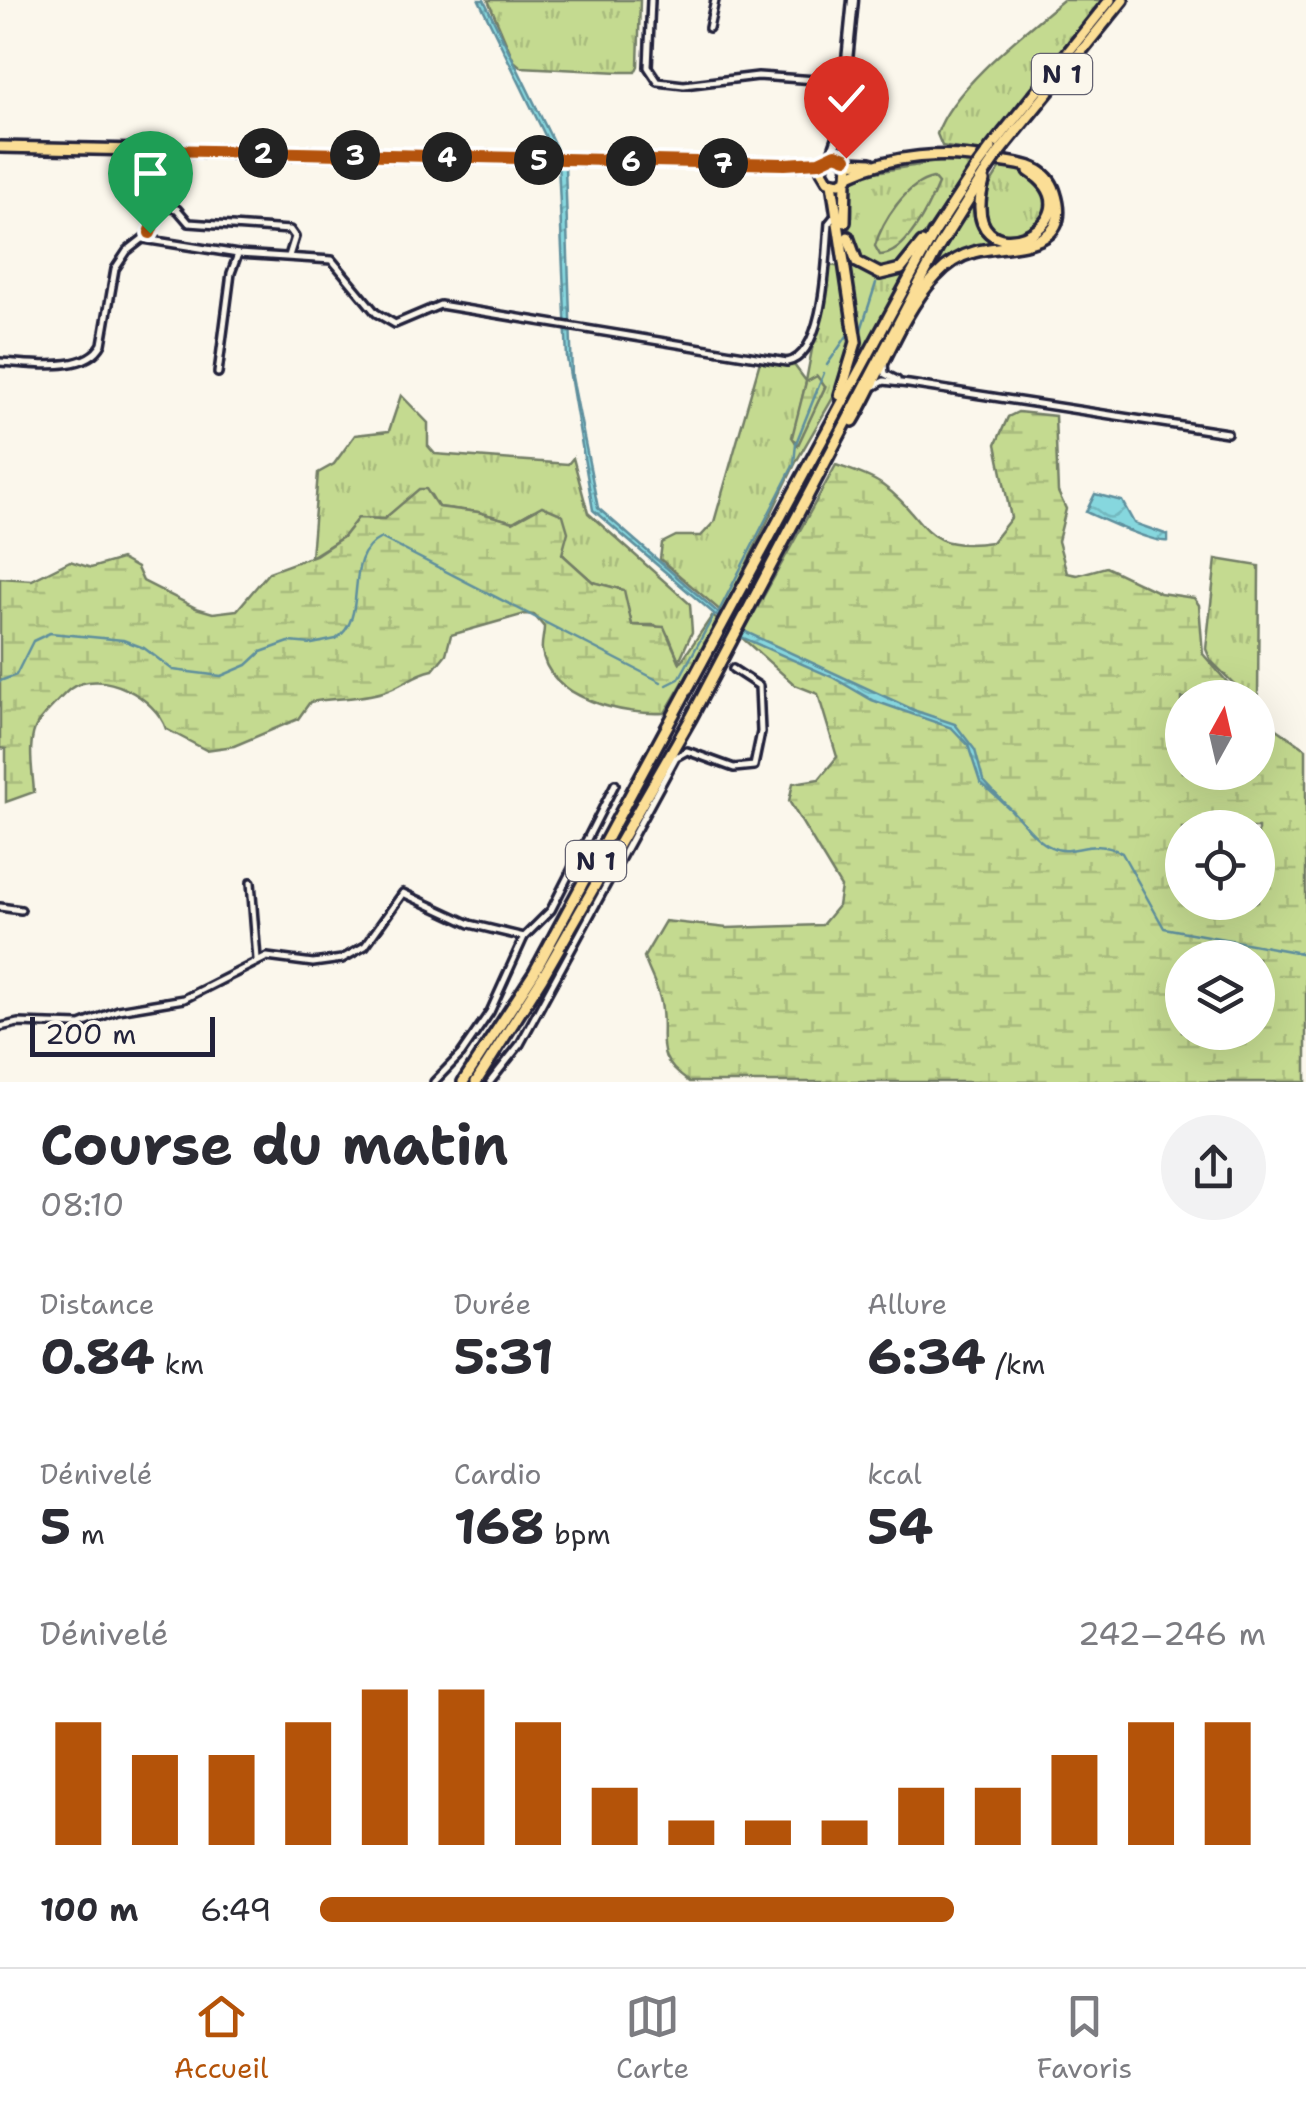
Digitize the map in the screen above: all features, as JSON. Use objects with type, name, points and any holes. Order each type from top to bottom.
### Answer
[{"type":"main road","points":[[853,0],[837,158],[848,177],[843,200],[850,250],[872,272],[890,273],[905,266],[948,209]]},
{"type":"main road","name":"N 1","points":[[462,1082],[534,972],[948,209],[1110,0]]},
{"type":"main road","name":"N 1","points":[[996,149],[1123,0]]},
{"type":"main road","points":[[0,147],[785,164],[837,158],[883,163],[947,156],[1038,170],[1052,184],[1057,202],[1052,225],[1034,244],[976,251],[946,265],[924,289],[798,514]]},
{"type":"main road","points":[[822,174],[837,158]]},
{"type":"main road","points":[[832,182],[883,163]]},
{"type":"main road","points":[[982,168],[981,218],[996,236],[1023,240],[1045,224],[1050,198],[1038,177],[1008,163]]},
{"type":"main road","points":[[785,164],[822,174],[832,182],[838,212],[856,347],[826,431]]},
{"type":"main road","name":"N 1","points":[[476,1082],[542,978],[733,640],[982,168]]},
{"type":"street","points":[[651,0],[648,62],[658,82],[684,85],[758,76],[845,82]]},
{"type":"street","points":[[709,28],[715,0]]},
{"type":"street","points":[[0,362],[76,363],[96,354],[104,334],[115,269],[127,251],[153,228],[164,150]]},
{"type":"street","points":[[159,206],[176,209],[189,223],[290,230],[295,236],[289,256]]},
{"type":"street","points":[[144,238],[238,254],[321,257],[338,264],[376,313],[395,324],[440,305],[794,361],[817,328],[829,224],[838,212]]},
{"type":"street","points":[[218,373],[231,273],[238,254]]},
{"type":"street","points":[[884,364],[886,376],[909,384]]},
{"type":"street","points":[[866,398],[880,382],[909,384],[1227,433]]},
{"type":"street","points":[[490,1082],[520,1044],[676,757],[687,751],[734,768],[754,766],[761,732],[759,686],[733,668]]},
{"type":"street","points":[[434,1082],[461,1054],[490,1012],[524,937],[550,910],[615,784]]},
{"type":"street","points":[[250,882],[257,960]]},
{"type":"street","points":[[0,1014],[0,1027],[18,1023],[80,1025],[118,1010],[171,1002],[230,978],[257,960],[280,956],[322,962],[358,952],[403,893],[463,922],[524,937]]},
{"type":"street","points":[[0,910],[21,910]]},
{"type":"green space","points":[[488,0],[640,0],[638,66],[635,72],[521,67],[514,61]]},
{"type":"green space","points":[[1063,0],[1102,0],[979,153],[942,146],[937,134],[958,98],[992,61]]},
{"type":"green space","points":[[950,160],[975,161],[906,261],[887,272],[860,263],[849,230],[847,206],[857,175]]},
{"type":"green space","points":[[1003,165],[1025,171],[1048,195],[1046,219],[1019,239],[995,233],[985,206],[991,182]]},
{"type":"green space","points":[[933,178],[938,184],[915,228],[899,247],[880,255],[875,246],[889,215],[914,187]]},
{"type":"green space","points":[[976,195],[981,226],[1006,245],[976,249],[924,285]]},
{"type":"green space","points":[[849,260],[875,278],[907,272],[860,357]]},
{"type":"green space","points":[[828,265],[844,267],[854,343],[841,384],[797,460],[723,613],[660,559],[662,543],[676,536],[701,536],[714,522],[761,358],[794,365],[806,381]],"holes":[[[806,382],[825,387],[797,445],[793,437]]]},
{"type":"green space","points":[[817,376],[825,387],[798,445],[792,437],[806,382]]},
{"type":"green space","points":[[401,395],[428,423],[428,446],[435,454],[568,464],[573,458],[588,513],[690,604],[692,632],[679,661],[669,636],[655,625],[632,625],[623,590],[593,582],[565,557],[533,511],[513,522],[438,507],[431,495],[411,497],[384,519],[358,518],[343,537],[311,557],[318,473],[334,464],[355,435],[389,431]]},
{"type":"green space","points":[[1018,412],[1055,416],[1058,492],[1066,509],[1058,541],[1067,573],[1077,575],[1106,567],[1160,593],[1194,598],[1199,605],[1203,654],[1225,680],[1165,680],[1165,790],[1275,790],[1275,728],[1306,749],[1306,1082],[689,1082],[665,1055],[661,1003],[644,957],[665,921],[727,928],[822,925],[838,906],[841,887],[789,801],[793,783],[819,779],[837,757],[818,694],[795,685],[741,637],[836,465],[881,484],[937,537],[968,544],[992,542],[1011,518],[996,444],[1008,417]]},
{"type":"green space","points":[[827,438],[833,441],[737,626],[729,620]]},
{"type":"green space","points":[[419,489],[426,489],[438,507],[513,522],[542,506],[563,515],[568,532],[562,554],[593,582],[624,590],[632,625],[664,627],[680,663],[712,616],[719,621],[665,713],[611,707],[573,692],[547,667],[542,650],[544,627],[534,615],[525,614],[451,635],[446,654],[433,670],[365,696],[310,702],[298,719],[234,746],[206,750],[166,729],[151,707],[126,689],[112,684],[83,683],[67,691],[34,730],[34,792],[6,802],[6,749],[0,748],[0,578],[32,580],[70,561],[91,568],[121,559],[137,568],[143,581],[196,608],[213,613],[237,610],[269,572],[316,555],[343,537],[358,518],[384,519]]},
{"type":"green space","points":[[1216,559],[1259,566],[1258,680],[1230,680],[1211,661],[1206,649]]},
{"type":"water","points":[[479,0],[484,0],[565,166],[572,377],[598,508],[722,616],[748,633],[916,711],[955,724],[975,750],[983,780],[1009,808],[980,782],[968,745],[952,728],[872,700],[832,677],[741,637],[593,510],[567,358],[558,162]]},
{"type":"water","points":[[1095,494],[1122,501],[1134,523],[1168,535],[1168,541],[1140,535],[1086,512]]},
{"type":"waterway","points":[[861,330],[876,283]]},
{"type":"waterway","points":[[827,365],[849,333]]},
{"type":"waterway","points":[[718,613],[794,464],[796,443],[824,373]]},
{"type":"waterway","points":[[0,681],[16,675],[33,641],[50,633],[123,640],[144,648],[173,670],[221,676],[247,665],[261,652],[289,642],[312,644],[336,639],[352,616],[362,559],[381,538],[661,682]]},
{"type":"waterway","points":[[667,685],[679,679],[714,615]]},
{"type":"waterway","points":[[1009,808],[1051,847],[1067,850],[1100,846],[1122,853],[1164,928],[1306,954]]},
{"type":"route","points":[[150,233],[158,212],[164,150],[785,164],[819,162],[836,154],[846,158]]}]
